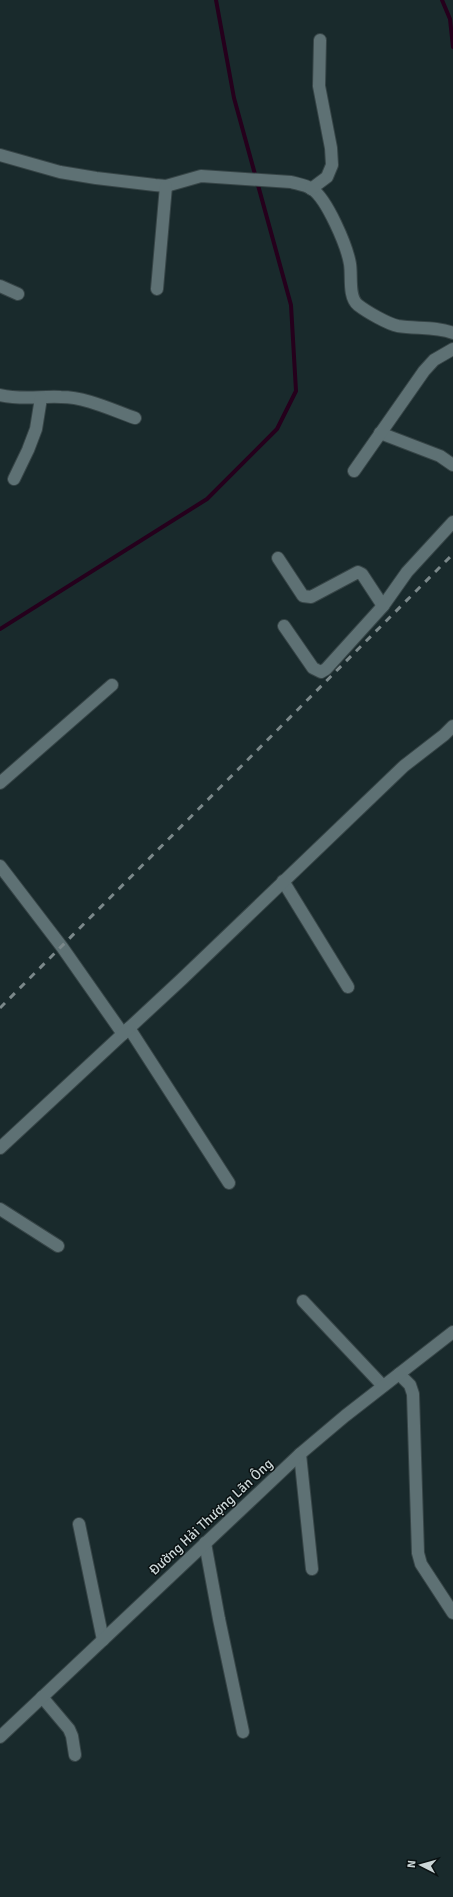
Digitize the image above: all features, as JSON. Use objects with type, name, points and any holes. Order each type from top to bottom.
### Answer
[{"type":"street","points":[[311,189],[327,177],[332,165],[331,148],[318,86],[320,40]]},
{"type":"street","points":[[0,155],[60,172],[96,178],[166,186],[188,179],[206,176],[291,182],[311,189],[324,200],[345,246],[350,266],[352,294],[357,305],[389,324],[443,330],[453,333]]},
{"type":"street","points":[[157,289],[166,186]]},
{"type":"street","points":[[0,286],[18,294]]},
{"type":"street","points":[[354,471],[424,371],[434,360],[453,349]]},
{"type":"street","points":[[0,395],[9,398],[62,397],[78,399],[135,418]]},
{"type":"street","points":[[14,479],[36,430],[41,398]]},
{"type":"street","points":[[380,433],[440,456],[453,465]]},
{"type":"street","points":[[284,626],[313,668],[321,672],[326,669],[383,606],[407,572],[453,522]]},
{"type":"street","points":[[278,558],[303,596],[311,597],[358,572],[362,574],[383,606]]},
{"type":"street","points":[[0,783],[112,685]]},
{"type":"street","points":[[0,1148],[126,1031],[404,766],[444,735],[453,726]]},
{"type":"street","points":[[0,866],[126,1031],[229,1183]]},
{"type":"street","points":[[283,882],[348,987]]},
{"type":"street","points":[[0,1209],[58,1246]]},
{"type":"street","points":[[303,1301],[383,1386]]},
{"type":"street","name":"Đường Hải Thượng Lãn Ông","points":[[0,1737],[300,1454],[383,1386],[453,1332]]},
{"type":"street","points":[[399,1374],[410,1385],[414,1394],[418,1553],[420,1564],[453,1613]]},
{"type":"street","points":[[300,1454],[312,1569]]},
{"type":"street","points":[[80,1524],[103,1640]]},
{"type":"street","points":[[205,1543],[219,1619],[243,1732]]},
{"type":"street","points":[[42,1696],[69,1729],[72,1736],[75,1756]]},
{"type":"waterway","points":[[0,629],[207,499],[277,429],[296,391],[291,305],[234,98],[216,0]]},
{"type":"waterway","points":[[442,0],[450,19],[453,47]]},
{"type":"railway","points":[[0,1008],[453,554]]}]
